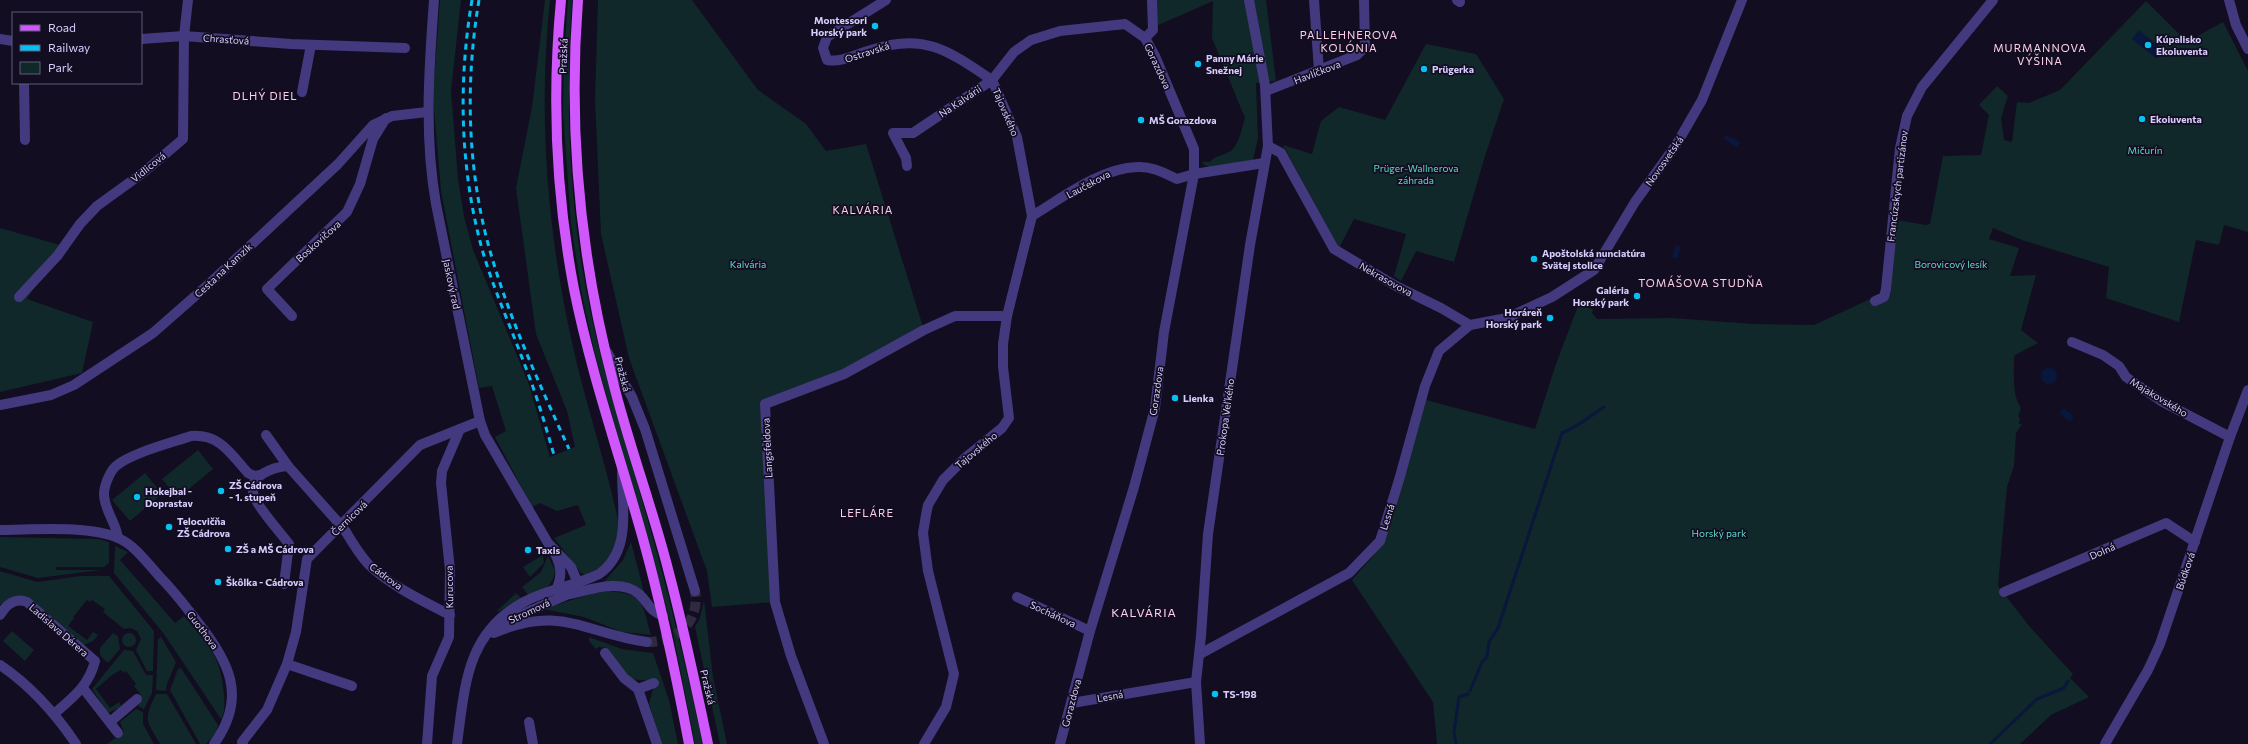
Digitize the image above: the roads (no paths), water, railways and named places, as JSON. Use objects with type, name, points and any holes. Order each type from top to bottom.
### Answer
[{"type":"main road","name":"Pražská","points":[[561,0],[557,51],[558,118],[560,170],[568,251],[587,349],[643,538],[663,616],[689,744]]},
{"type":"main road","name":"Pražská","points":[[578,0],[574,90],[576,168],[585,250],[604,345],[623,420],[670,573],[708,744]]},
{"type":"street","name":"Vidlicová","points":[[19,297],[58,255],[80,224],[96,206],[144,172],[183,139],[184,36],[188,0]]},
{"type":"street","name":"Jaskový rad","points":[[434,0],[427,112],[436,204],[480,421],[485,435],[511,481],[552,547],[561,567],[560,581],[556,590]]},
{"type":"street","name":"Ostravská","points":[[886,0],[827,37],[823,48],[827,60],[837,62],[890,44],[916,43],[929,45],[953,54],[992,80]]},
{"type":"street","points":[[1145,38],[1153,30],[1152,0]]},
{"type":"street","name":"Prokopa Veľkého","points":[[1200,744],[1196,682],[1200,654],[1208,534],[1264,163],[1268,146],[1266,91],[1249,0]]},
{"type":"street","points":[[1314,0],[1319,71]]},
{"type":"street","name":"Havlíčkova","points":[[1266,91],[1357,55],[1365,47],[1364,0]]},
{"type":"street","name":"Novosvetská","points":[[1470,325],[1507,318],[1552,297],[1594,270],[1635,202],[1676,144],[1702,100],[1742,0]]},
{"type":"street","name":"Francúzskych partizánov","points":[[1875,301],[1884,297],[1886,288],[1900,148],[1911,106],[1922,87],[1994,0]]},
{"type":"street","points":[[2229,0],[2236,25],[2248,49]]},
{"type":"street","name":"Na Kalvárii","points":[[907,166],[906,158],[893,133],[913,133],[992,80],[1022,45],[1047,34],[1079,28],[1119,24],[1129,26],[1145,38]]},
{"type":"street","name":"Chrasťová","points":[[142,39],[184,36],[311,45],[404,48]]},
{"type":"street","name":"Gorazdova","points":[[1060,744],[1090,631],[1134,487],[1155,408],[1164,332],[1194,174],[1194,149],[1155,56],[1145,38]]},
{"type":"street","points":[[0,39],[12,41]]},
{"type":"street","points":[[302,92],[311,45]]},
{"type":"street","name":"Tajovského","points":[[924,744],[946,707],[954,674],[928,571],[924,524],[928,505],[943,480],[964,458],[1002,428],[1009,418],[1003,367],[1003,344],[1007,316],[1032,216],[1017,137],[992,80]]},
{"type":"street","points":[[24,84],[25,140]]},
{"type":"street","name":"Cesta na Kamzík","points":[[0,405],[51,395],[74,386],[153,333],[210,283],[338,164],[365,132],[386,118],[405,113],[427,112]]},
{"type":"street","name":"Boskovičova","points":[[292,316],[267,289],[347,212],[360,184],[373,139],[386,118]]},
{"type":"street","name":"Nekrasovova","points":[[1268,146],[1281,153],[1334,249],[1396,286],[1441,308],[1470,325]]},
{"type":"street","name":"Laučekova","points":[[1032,216],[1107,172],[1137,166],[1149,168],[1178,179],[1194,174],[1264,163]]},
{"type":"street","name":"Langsfeldova","points":[[824,744],[790,656],[775,602],[765,404],[844,374],[924,330],[955,316],[1007,316]]},
{"type":"street","name":"Lesná","points":[[1200,654],[1349,573],[1380,540],[1399,480],[1425,386],[1439,351],[1470,325]]},
{"type":"street","name":"Majakovského","points":[[2072,342],[2103,355],[2119,366],[2126,377],[2161,401],[2230,437]]},
{"type":"street","points":[[604,345],[632,397],[645,429],[695,591]]},
{"type":"street","name":"Búdková","points":[[2105,744],[2156,652],[2230,437],[2248,390]]},
{"type":"street","name":"Černicová","points":[[243,744],[242,742],[246,735],[267,710],[287,664],[296,632],[307,559],[387,481],[409,454],[420,445],[480,421]]},
{"type":"street","name":"Kurucova","points":[[427,744],[432,676],[449,637],[450,570],[441,483],[442,471],[460,429]]},
{"type":"street","name":"Cádrova","points":[[266,435],[288,466],[336,520],[346,532],[362,557],[376,571],[425,602],[450,615]]},
{"type":"street","points":[[118,538],[106,508],[104,493],[111,472],[123,461],[191,436],[209,436],[221,443],[248,473],[254,476],[260,475],[275,467],[288,466]]},
{"type":"street","points":[[556,590],[599,574],[607,567],[621,544],[623,531],[622,470]]},
{"type":"street","points":[[260,475],[254,485],[254,496],[289,544],[284,584]]},
{"type":"street","name":"Dolná","points":[[2004,592],[2166,523],[2195,542]]},
{"type":"street","name":"Guothova","points":[[0,530],[83,531],[118,538],[133,548],[171,589],[213,642],[224,659],[231,681],[231,710],[226,727],[214,744]]},
{"type":"street","name":"Jaskový rad","points":[[552,547],[571,567],[578,583]]},
{"type":"street","name":"Stromová","points":[[477,651],[506,621],[569,594],[578,583]]},
{"type":"street","points":[[569,594],[598,588],[627,588],[638,593],[651,610],[663,616]]},
{"type":"street","name":"Stromová","points":[[457,744],[464,686],[477,651],[489,630],[502,617],[524,602],[556,590],[569,594]]},
{"type":"street","name":"Socháňova","points":[[1017,597],[1090,631]]},
{"type":"street","name":"Ladislava Dérera","points":[[0,615],[12,603],[21,600],[27,602],[86,652],[94,661],[92,674],[83,688],[54,714]]},
{"type":"street","points":[[494,633],[528,621],[548,619],[572,622],[625,639],[647,642]]},
{"type":"street","points":[[605,653],[624,678],[638,689],[657,744]]},
{"type":"street","points":[[287,664],[352,686]]},
{"type":"street","points":[[0,665],[20,679],[54,714],[76,744]]},
{"type":"street","points":[[638,689],[654,682]]},
{"type":"street","name":"Lesná","points":[[1072,703],[1196,682]]},
{"type":"street","points":[[83,688],[118,733]]},
{"type":"street","points":[[110,722],[137,699]]},
{"type":"street","points":[[529,722],[533,744]]},
{"type":"water","name":"Kúpalisko Ekoiuventa","points":[[2139,30],[2164,51],[2157,59],[2132,39]]},
{"type":"water","points":[[1726,135],[1740,142],[1738,148],[1724,139]]},
{"type":"water","points":[[1676,245],[1681,247],[1677,259],[1672,257]]},
{"type":"water","points":[[2049,368],[2056,373],[2057,376],[2052,383],[2049,384],[2042,379],[2041,376],[2046,369]]},
{"type":"water","points":[[2063,408],[2074,416],[2070,422],[2059,413]]},
{"type":"waterway","points":[[1470,691],[1482,662],[1487,657],[1489,642],[1498,628],[1562,433],[1579,425],[1604,407]]},
{"type":"waterway","points":[[1990,744],[2037,699],[2064,688],[2068,681]]},
{"type":"waterway","points":[[1456,744],[1454,732],[1459,697],[1468,694]]},
{"type":"tunnel","points":[[647,642],[668,638],[677,634],[684,628],[690,621],[694,612],[696,602],[695,591]]},
{"type":"railway","points":[[472,0],[463,94],[465,157],[469,188],[486,264],[519,349],[544,420],[554,455]]},
{"type":"railway","points":[[479,0],[470,87],[472,145],[479,203],[485,232],[511,315],[569,449]]},
{"type":"place","name":"Montessori Horský park","points":[[875,26]]},
{"type":"place","name":"Kúpalisko Ekoiuventa","points":[[2148,45]]},
{"type":"place","name":"Panny Márie Snežnej","points":[[1198,64]]},
{"type":"place","name":"Prügerka","points":[[1424,69]]},
{"type":"place","name":"Ekoiuventa","points":[[2142,119]]},
{"type":"place","name":"MŠ Gorazdova","points":[[1141,120]]},
{"type":"place","name":"Apoštolská nunciatúra Svätej stolice","points":[[1534,259]]},
{"type":"place","name":"Galéria Horský park","points":[[1637,296]]},
{"type":"place","name":"Horáreň Horský park","points":[[1550,318]]},
{"type":"place","name":"Lienka","points":[[1175,398]]},
{"type":"place","name":"ZŠ Cádrova - 1. stupeň","points":[[221,491]]},
{"type":"place","name":"Hokejbal - Doprastav","points":[[137,497]]},
{"type":"place","name":"Telocvičňa ZŠ Cádrova","points":[[169,527]]},
{"type":"place","name":"ZŠ a MŠ Cádrova","points":[[228,549]]},
{"type":"place","name":"Taxis","points":[[528,550]]},
{"type":"place","name":"Škôlka - Cádrova","points":[[218,582]]},
{"type":"place","name":"TS-198","points":[[1215,694]]},
{"type":"district","name":"PALLEHNEROVA KOLÓNIA","points":[[1349,41]]},
{"type":"district","name":"MURMANNOVA VÝŠINA","points":[[2040,54]]},
{"type":"district","name":"DLHÝ DIEL","points":[[265,96]]},
{"type":"district","name":"KALVÁRIA","points":[[863,210]]},
{"type":"district","name":"TOMÁŠOVA STUDŇA","points":[[1701,283]]},
{"type":"district","name":"LEFLÁRE","points":[[867,513]]},
{"type":"district","name":"KALVÁRIA","points":[[1144,613]]},
{"type":"park label","name":"Mičurín","points":[[2145,150]]},
{"type":"park label","name":"Prüger-Wallnerova záhrada","points":[[1416,174]]},
{"type":"park label","name":"Kalvária","points":[[748,264]]},
{"type":"park label","name":"Borovicový lesík","points":[[1951,264]]},
{"type":"park label","name":"Horský park","points":[[1719,533]]}]
